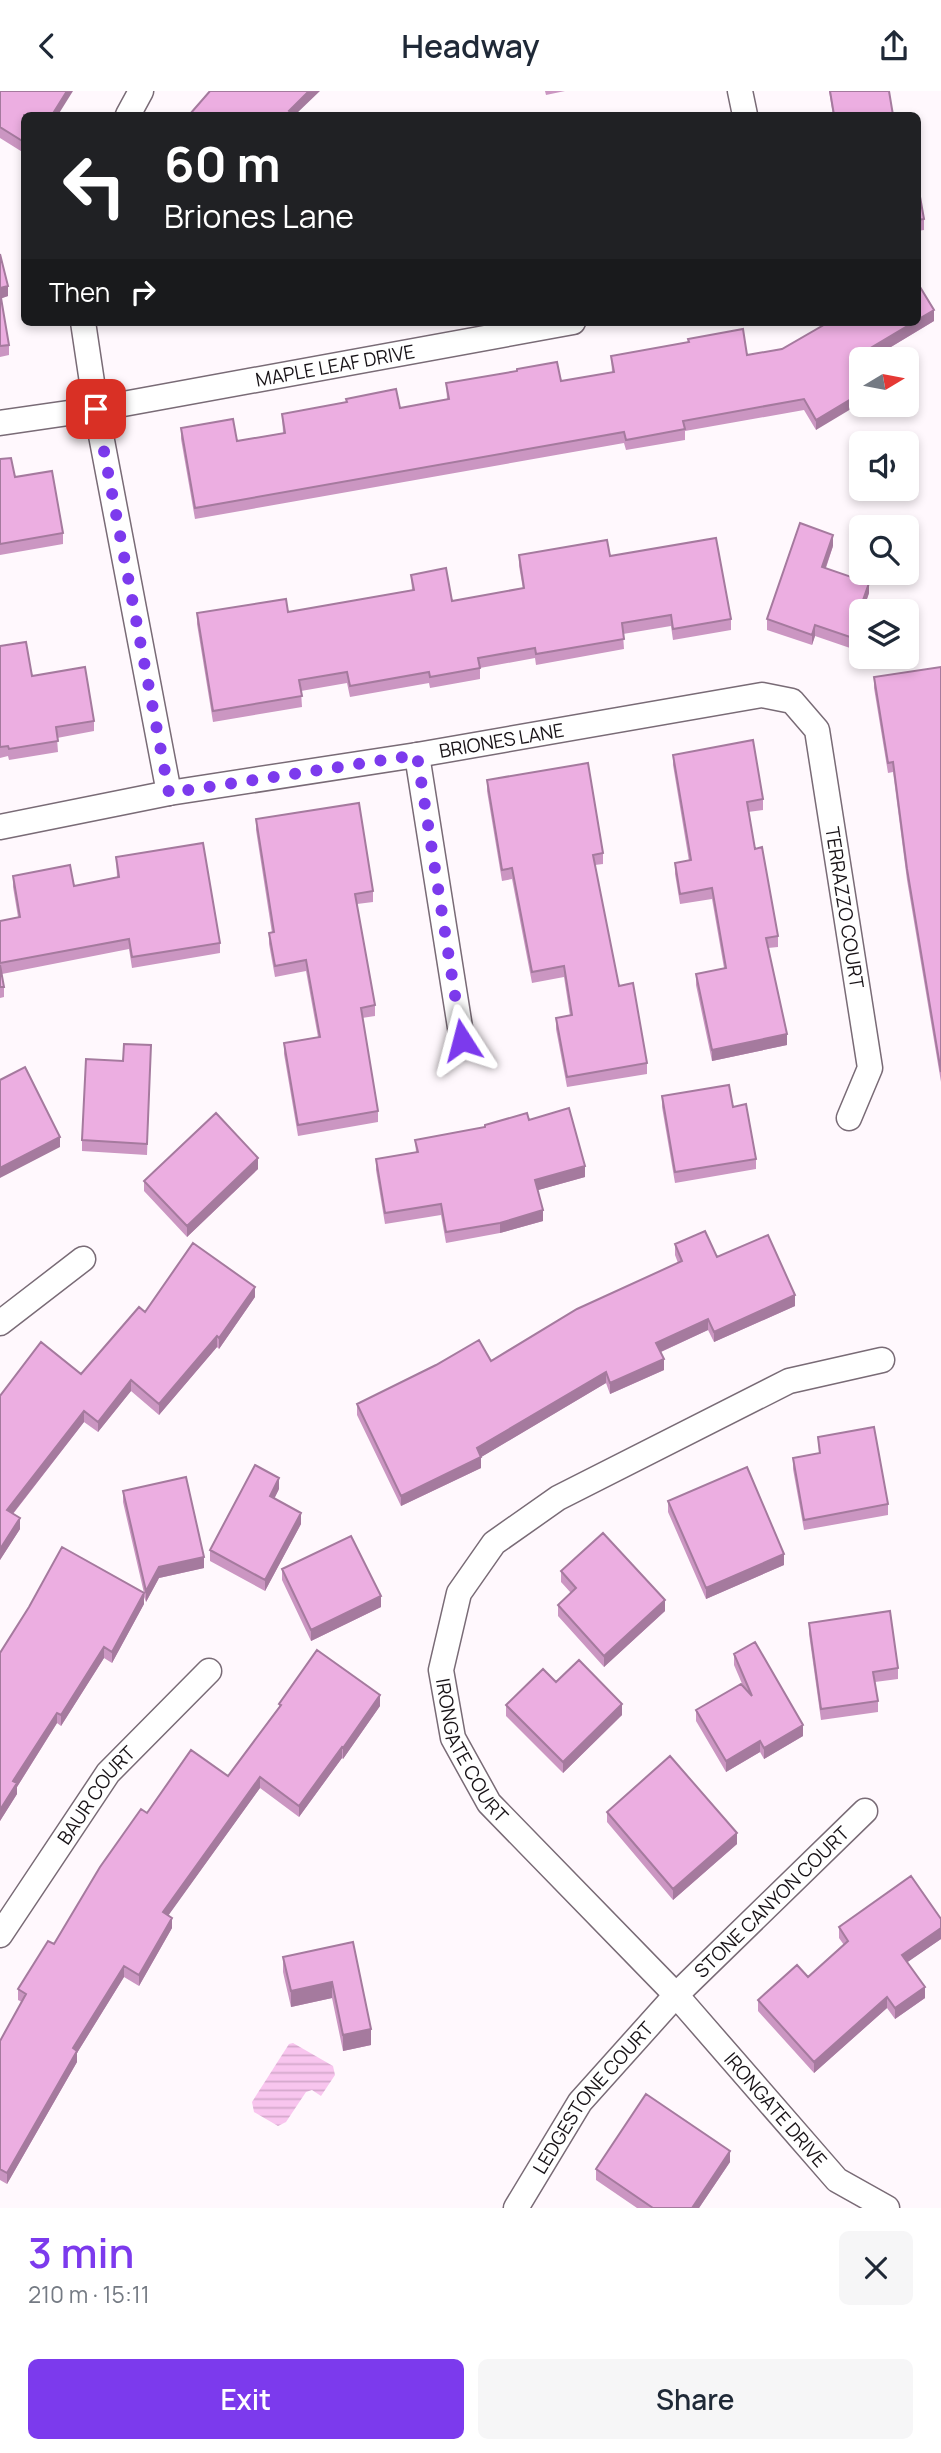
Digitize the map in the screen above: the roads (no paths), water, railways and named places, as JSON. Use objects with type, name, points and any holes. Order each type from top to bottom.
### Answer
[{"type":"street","points":[[130,112],[141,91]]},
{"type":"street","points":[[740,91],[744,112]]},
{"type":"street","points":[[84,326],[96,409],[169,793]]},
{"type":"street","name":"MAPLE LEAF DRIVE","points":[[0,423],[96,409],[551,326]]},
{"type":"street","name":"BRIONES LANE","points":[[0,827],[169,793],[417,755],[762,695],[792,701]]},
{"type":"street","name":"TERRAZZO COURT","points":[[792,701],[817,730],[870,1068],[849,1118]]},
{"type":"street","points":[[417,755],[462,1040]]},
{"type":"street","points":[[0,1323],[83,1259]]},
{"type":"street","name":"IRONGATE COURT","points":[[676,1995],[489,1803],[453,1738],[441,1670],[459,1593],[494,1543],[558,1498],[789,1381],[881,1360]]},
{"type":"street","name":"BAUR COURT","points":[[0,1935],[108,1773],[209,1671]]},
{"type":"street","name":"STONE CANYON COURT","points":[[676,1995],[866,1811]]},
{"type":"street","name":"LEDGESTONE COURT","points":[[516,2208],[580,2102],[676,1995]]},
{"type":"street","name":"IRONGATE DRIVE","points":[[676,1995],[837,2179],[887,2208]]}]
